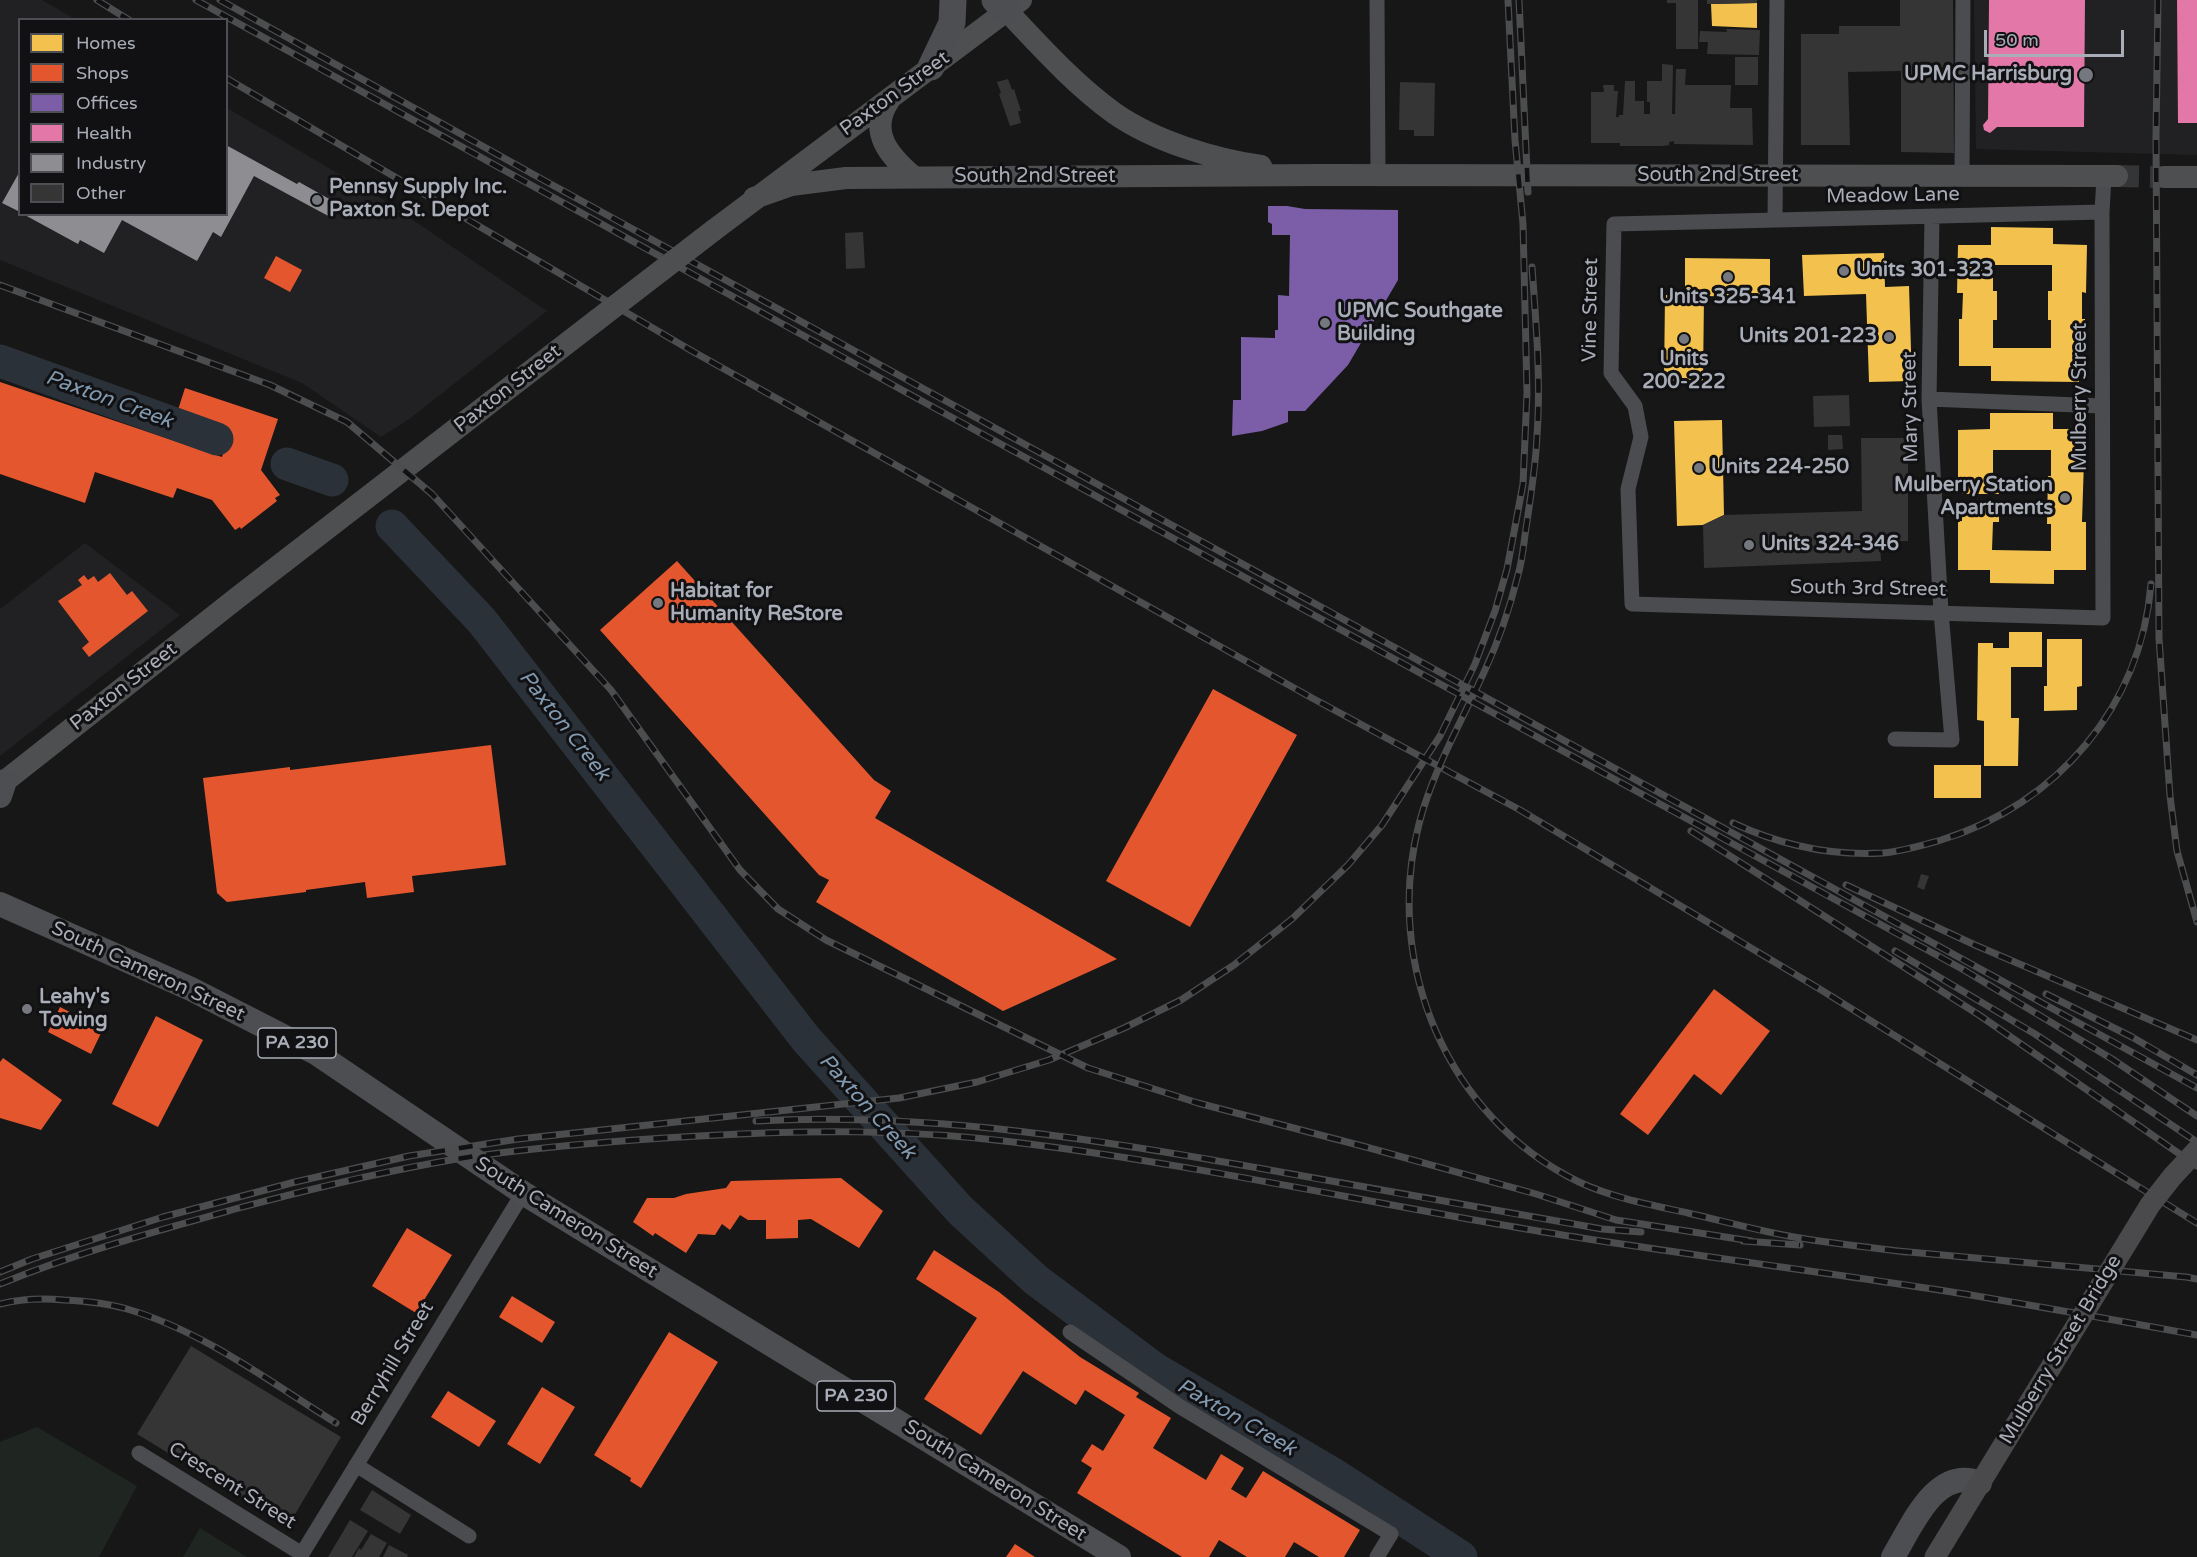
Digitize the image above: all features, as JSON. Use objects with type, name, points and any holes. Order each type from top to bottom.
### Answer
[{"type":"highway","points":[[932,67],[952,23],[953,0]]},
{"type":"highway","name":"South Cameron Street","points":[[4,901],[191,989],[316,1053],[523,1193],[1119,1557]]},
{"type":"highway","points":[[1893,1557],[1922,1510],[1939,1488],[1958,1479],[1969,1479],[1980,1483]]},
{"type":"main road","name":"Paxton Street","points":[[2,787],[244,592],[754,198],[932,67],[1008,4]]},
{"type":"main road","name":"South 2nd Street","points":[[1008,4],[1062,68],[1091,95],[1116,114],[1154,136],[1232,160],[1319,175]]},
{"type":"main road","points":[[890,97],[881,116],[881,135],[891,155],[914,177]]},
{"type":"main road","name":"South 2nd Street","points":[[754,198],[791,185],[846,178],[1319,175],[2110,176]]},
{"type":"main road","points":[[2165,177],[2197,177]]},
{"type":"main road","name":"Mulberry Street Bridge","points":[[1935,1557],[2150,1205],[2172,1176],[2197,1150]]},
{"type":"street","points":[[1377,0],[1378,175]]},
{"type":"street","points":[[1774,220],[1777,0]]},
{"type":"street","points":[[1962,176],[1963,0]]},
{"type":"street","name":"Mulberry Street","points":[[2103,618],[2102,212],[2110,176]]},
{"type":"street","name":"Meadow Lane","points":[[1614,224],[2102,212]]},
{"type":"street","name":"Mary Street","points":[[1895,739],[1952,740],[1941,612],[1929,399],[1932,216]]},
{"type":"street","name":"Vine Street","points":[[1614,224],[1611,373],[1635,406],[1641,437],[1628,489],[1632,604]]},
{"type":"street","points":[[1929,399],[2102,406]]},
{"type":"street","name":"South 3rd Street","points":[[1632,604],[2103,618]]},
{"type":"street","name":"Berryhill Street","points":[[301,1555],[523,1193]]},
{"type":"street","points":[[1070,1332],[1179,1406],[1391,1534],[1377,1557]]},
{"type":"street","name":"Crescent Street","points":[[139,1453],[301,1555]]},
{"type":"street","points":[[356,1465],[469,1536]]},
{"type":"shaded area","points":[[0,0],[42,0],[73,18],[18,18],[18,216],[228,216],[228,109],[385,201],[547,311],[408,420],[381,437],[302,383],[0,260]]},
{"type":"shaded area","name":"UPMC Harrisburg","points":[[1974,0],[2197,0],[2197,155],[1976,149]]},
{"type":"shaded area","points":[[85,543],[180,615],[0,756],[0,609]]},
{"type":"shaded area","points":[[37,1427],[137,1486],[99,1557],[0,1557],[0,1442]]},
{"type":"shaded area","points":[[200,1528],[247,1557],[183,1557]]},
{"type":"building: Homes","points":[[1757,3],[1757,28],[1712,26],[1711,4]]},
{"type":"building: Homes","points":[[1991,227],[2053,228],[2053,244],[2087,245],[2086,293],[2082,292],[2082,319],[2085,319],[2085,377],[2078,377],[2079,382],[1991,381],[1991,366],[1959,366],[1959,319],[1962,319],[1963,293],[1957,293],[1958,245],[1991,245]],"holes":[[[1993,265],[2052,265],[2052,291],[2048,291],[2051,348],[1993,348],[1993,320],[1997,320],[1997,291],[1993,291]]]},
{"type":"building: Homes","points":[[1884,253],[1885,287],[1909,286],[1912,381],[1869,382],[1866,294],[1804,296],[1802,255]]},
{"type":"building: Homes","points":[[1685,258],[1770,259],[1770,297],[1704,296],[1703,381],[1664,381],[1665,295],[1685,295]]},
{"type":"building: Homes","name":"Mulberry Station Apartments","points":[[1990,413],[2053,413],[2053,429],[2085,429],[2082,522],[2086,522],[2086,570],[2054,570],[2054,584],[1990,583],[1990,570],[1958,570],[1958,521],[1962,521],[1962,503],[1978,503],[1978,507],[1999,507],[1999,522],[1993,522],[1992,550],[2051,551],[2051,524],[2047,524],[2051,450],[1993,450],[1993,476],[1999,476],[1999,494],[1962,494],[1962,478],[1958,479],[1958,430],[1990,429]]},
{"type":"building: Homes","name":"Units 224-250","points":[[1722,420],[1724,515],[1703,525],[1677,526],[1674,421]]},
{"type":"building: Homes","points":[[2009,632],[2042,632],[2042,667],[2011,667],[2011,718],[2019,718],[2018,766],[1984,766],[1984,721],[1977,720],[1978,643],[1993,643],[1993,648],[2009,648]]},
{"type":"building: Homes","points":[[2047,639],[2082,639],[2082,686],[2077,687],[2077,710],[2044,711],[2044,686],[2047,686]]},
{"type":"building: Homes","points":[[1934,765],[1981,765],[1981,798],[1934,798]]},
{"type":"building: Shops","points":[[276,256],[302,270],[290,292],[264,278]]},
{"type":"building: Shops","points":[[0,382],[222,457],[227,441],[224,434],[176,416],[185,388],[278,419],[261,470],[280,495],[275,498],[277,501],[241,529],[240,527],[235,530],[212,500],[177,488],[173,498],[95,472],[85,503],[0,474]]},
{"type":"building: Shops","points":[[677,561],[874,780],[891,791],[875,818],[1117,959],[1003,1011],[816,902],[829,880],[819,875],[600,630]]},
{"type":"building: Shops","points":[[110,573],[127,595],[132,591],[148,611],[89,657],[82,648],[89,642],[58,601],[82,585],[78,580],[84,575],[88,580],[94,576],[98,582]]},
{"type":"building: Shops","points":[[1213,689],[1297,735],[1190,927],[1106,881]]},
{"type":"building: Shops","points":[[491,745],[506,865],[412,876],[414,892],[367,898],[365,882],[227,902],[217,893],[203,778],[290,767],[290,770]]},
{"type":"building: Shops","points":[[1714,989],[1770,1031],[1721,1095],[1694,1074],[1648,1135],[1620,1114]]},
{"type":"building: Shops","points":[[60,1007],[103,1029],[91,1054],[48,1032]]},
{"type":"building: Shops","points":[[156,1016],[203,1040],[158,1127],[112,1104]]},
{"type":"building: Shops","points":[[3,1058],[62,1100],[41,1130],[0,1118],[0,1062]]},
{"type":"building: Shops","points":[[841,1178],[883,1211],[859,1248],[811,1219],[798,1220],[798,1238],[766,1239],[766,1220],[748,1220],[740,1215],[730,1230],[722,1224],[715,1235],[698,1234],[686,1253],[655,1233],[653,1236],[633,1222],[647,1198],[674,1198],[726,1188],[731,1181]]},
{"type":"building: Shops","points":[[407,1228],[452,1255],[416,1313],[372,1286]]},
{"type":"building: Shops","points":[[934,1250],[999,1292],[1080,1357],[1139,1393],[1136,1397],[1171,1418],[1153,1448],[1206,1480],[1221,1454],[1244,1468],[1231,1489],[1246,1498],[1263,1471],[1360,1530],[1344,1557],[1319,1557],[1294,1542],[1285,1557],[1247,1557],[1219,1540],[1209,1557],[1182,1557],[1077,1493],[1092,1468],[1081,1461],[1092,1444],[1103,1451],[1125,1415],[1085,1390],[1076,1405],[1023,1371],[981,1435],[924,1399],[977,1318],[916,1279]]},
{"type":"building: Shops","points":[[512,1296],[555,1322],[542,1343],[499,1317]]},
{"type":"building: Shops","points":[[669,1332],[718,1362],[641,1488],[630,1481],[631,1478],[594,1455]]},
{"type":"building: Shops","points":[[542,1387],[575,1407],[540,1464],[507,1444]]},
{"type":"building: Shops","points":[[448,1391],[496,1421],[479,1447],[431,1417]]},
{"type":"building: Shops","points":[[1015,1544],[1035,1557],[1006,1557]]},
{"type":"building: Offices","name":"UPMC Southgate Building","points":[[1268,206],[1305,209],[1398,210],[1398,280],[1348,365],[1305,411],[1288,411],[1288,422],[1262,431],[1232,436],[1233,400],[1241,400],[1241,337],[1275,338],[1275,330],[1278,330],[1278,295],[1289,296],[1290,235],[1272,235],[1272,224],[1268,222]]},
{"type":"building: Health","points":[[1989,0],[2085,0],[2084,127],[1997,127],[1990,133],[1984,130],[1983,125],[1988,119]]},
{"type":"building: Health","points":[[2177,0],[2197,0],[2197,123],[2178,123]]},
{"type":"building: Industry","name":"Pennsy Supply Inc. Paxton St. Depot","points":[[228,146],[340,205],[332,218],[254,176],[221,237],[213,232],[197,261],[122,220],[104,253],[80,240],[78,244],[27,216],[228,216]]},
{"type":"building: Industry","points":[[18,175],[18,211],[2,203]]},
{"type":"building: Other","points":[[1667,0],[1698,0],[1698,49],[1676,49],[1676,3],[1667,3]]},
{"type":"building: Other","points":[[1707,0],[1757,0],[1757,3],[1707,4]]},
{"type":"building: Other","points":[[1900,0],[1953,0],[1954,153],[1901,152],[1901,71],[1848,72],[1850,145],[1801,145],[1801,34],[1839,34],[1839,26],[1900,26]]},
{"type":"building: Other","points":[[1726,29],[1760,30],[1759,55],[1707,54],[1708,42],[1699,42],[1700,31],[1727,32]]},
{"type":"building: Other","points":[[1735,57],[1758,57],[1758,85],[1735,85]]},
{"type":"building: Other","points":[[1662,64],[1673,65],[1672,114],[1675,114],[1676,69],[1686,69],[1685,85],[1731,85],[1730,108],[1752,108],[1753,145],[1674,144],[1674,141],[1663,146],[1591,143],[1591,92],[1604,92],[1603,85],[1614,85],[1614,91],[1618,91],[1616,117],[1619,117],[1623,115],[1625,81],[1635,81],[1635,101],[1644,101],[1644,114],[1650,114],[1650,102],[1647,102],[1647,81],[1662,81]]},
{"type":"building: Other","points":[[1008,79],[1021,111],[1018,111],[1021,123],[1010,126],[997,82]]},
{"type":"building: Other","points":[[1400,82],[1435,83],[1434,136],[1414,136],[1414,130],[1399,130]]},
{"type":"building: Other","points":[[863,232],[865,268],[846,269],[845,233]]},
{"type":"building: Other","points":[[1849,395],[1850,426],[1814,427],[1813,396]]},
{"type":"building: Other","points":[[1828,435],[1842,435],[1843,449],[1828,450]]},
{"type":"building: Other","points":[[1861,438],[1908,438],[1908,541],[1880,542],[1881,561],[1704,568],[1703,525],[1724,515],[1862,511]]},
{"type":"building: Other","points":[[1921,874],[1929,876],[1924,890],[1917,887]]},
{"type":"building: Other","points":[[191,1346],[341,1437],[288,1526],[137,1434]]},
{"type":"building: Other","points":[[372,1490],[411,1515],[400,1534],[360,1510]]},
{"type":"building: Other","points":[[350,1520],[368,1531],[352,1557],[328,1557]]},
{"type":"building: Other","points":[[371,1534],[387,1543],[379,1557],[354,1557],[359,1548],[361,1550]]},
{"type":"building: Other","points":[[389,1545],[408,1555],[407,1557],[383,1557]]},
{"type":"waterway","name":"Paxton Creek","points":[[0,361],[217,439]]},
{"type":"waterway","name":"Paxton Creek","points":[[287,464],[332,480]]},
{"type":"waterway","name":"Paxton Creek","points":[[392,526],[482,621],[806,1039],[960,1210],[1036,1280],[1155,1369],[1338,1477],[1461,1557]]},
{"type":"tunnel","points":[[2117,176],[2165,177]]},
{"type":"railway","points":[[97,0],[126,18]]},
{"type":"railway","points":[[196,0],[931,406],[1964,970],[2112,1059],[2197,1116]]},
{"type":"railway","points":[[220,0],[2197,1088]]},
{"type":"railway","points":[[0,1272],[32,1259],[163,1217],[295,1182],[409,1156],[518,1139],[899,1098],[977,1082],[1049,1060],[1124,1028],[1181,1000],[1234,965],[1292,919],[1348,865],[1382,825],[1440,736],[1475,664],[1495,611],[1507,569],[1523,484],[1527,393],[1523,224],[1515,140],[1508,0]]},
{"type":"railway","points":[[1519,0],[1528,192]]},
{"type":"railway","points":[[2158,0],[2156,137],[2159,638],[2170,796],[2177,851],[2197,922]]},
{"type":"railway","points":[[228,79],[692,351],[1312,698],[1520,810],[1818,988],[2197,1223]]},
{"type":"railway","points":[[1532,267],[1538,351],[1538,414],[1534,468],[1521,562],[1508,611],[1495,647],[1432,784],[1419,824],[1410,877],[1410,930],[1419,982],[1436,1032],[1461,1078],[1493,1119],[1533,1154],[1579,1182],[1632,1200],[1762,1231],[1906,1252]]},
{"type":"railway","points":[[0,285],[270,385],[347,422],[432,494],[611,690],[740,870],[778,909],[826,940],[1088,1068],[1198,1103],[1536,1194],[1616,1220],[1751,1241]]},
{"type":"railway","points":[[1733,823],[1787,843],[1825,851],[1883,853],[1941,840],[1983,824],[2022,802],[2056,775],[2086,744],[2111,709],[2130,670],[2144,629],[2151,584]]},
{"type":"railway","points":[[1691,831],[1979,1015],[2197,1166]]},
{"type":"railway","points":[[1846,885],[1975,945],[2197,1040]]},
{"type":"railway","points":[[1895,951],[2035,1034],[2197,1142]]},
{"type":"railway","points":[[2046,994],[2132,1037],[2197,1075]]},
{"type":"railway","points":[[756,1121],[822,1119],[887,1121],[1017,1131],[1081,1139],[1602,1229],[1641,1232]]},
{"type":"railway","points":[[0,1284],[87,1252],[146,1234],[235,1209],[415,1166],[532,1149],[643,1139],[856,1132],[974,1138],[1078,1151],[1208,1171],[1532,1230],[1965,1294],[2197,1335]]},
{"type":"railway","points":[[1743,1241],[1800,1245]]},
{"type":"railway","points":[[1898,1251],[2197,1279]]},
{"type":"railway","points":[[0,1304],[56,1299],[119,1307],[155,1319],[209,1344],[336,1423]]},
{"type":"place","name":"UPMC Harrisburg","points":[[2086,75]]},
{"type":"place","name":"Pennsy Supply Inc. Paxton St. Depot","points":[[317,200]]},
{"type":"place","name":"Units 301-323","points":[[1844,271]]},
{"type":"place","name":"Units 325-341","points":[[1728,277]]},
{"type":"place","name":"UPMC Southgate Building","points":[[1325,323]]},
{"type":"place","name":"Units 201-223","points":[[1889,337]]},
{"type":"place","name":"Units 200-222","points":[[1684,339]]},
{"type":"place","name":"Units 224-250","points":[[1699,468]]},
{"type":"place","name":"Mulberry Station Apartments","points":[[2065,498]]},
{"type":"place","name":"Units 324-346","points":[[1749,545]]},
{"type":"place","name":"Habitat for Humanity ReStore","points":[[658,603]]},
{"type":"place","name":"Leahy's Towing","points":[[27,1009]]}]
